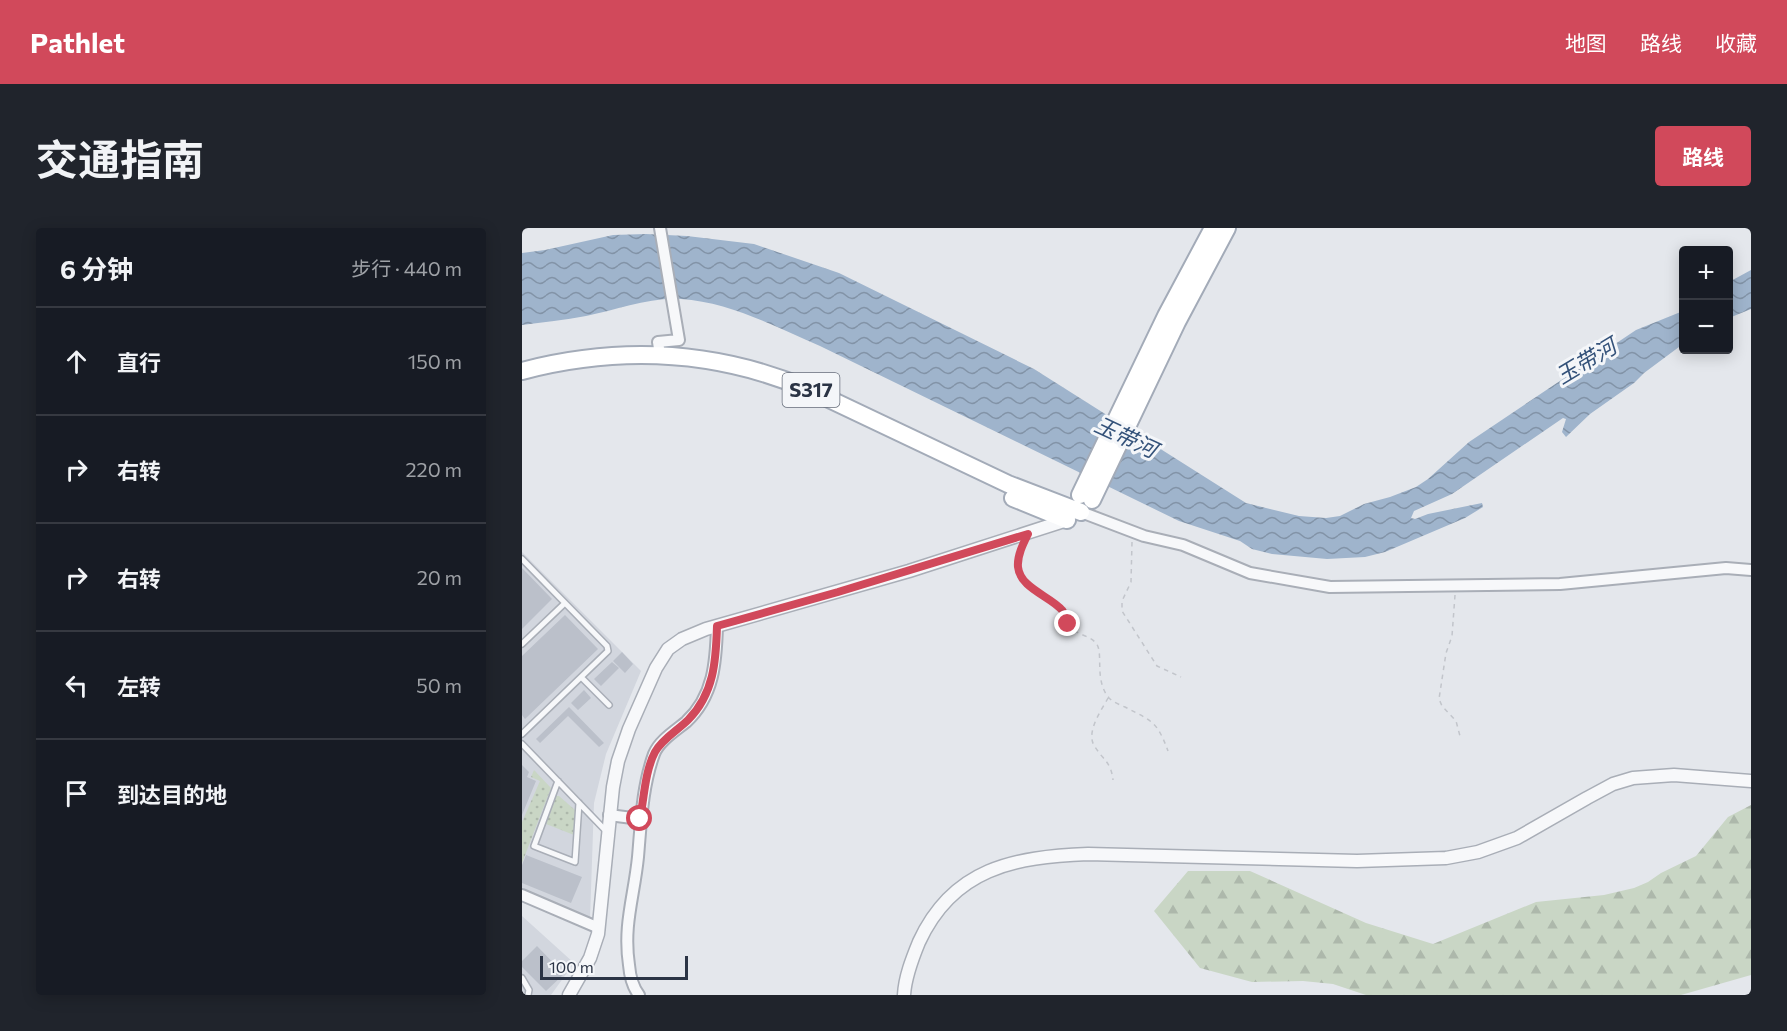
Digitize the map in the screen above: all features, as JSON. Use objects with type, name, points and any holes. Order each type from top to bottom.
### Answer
[{"type":"main road","points":[[1149,366],[1166,316],[1213,228]]},
{"type":"main road","points":[[1080,507],[1149,366],[1227,228]]},
{"type":"main road","name":"S317","points":[[522,371],[613,355],[705,358],[788,380],[1008,484],[1080,507]]},
{"type":"main road","name":"S317","points":[[522,383],[567,372],[630,365],[687,367],[733,376],[799,397],[1004,494],[1080,507]]},
{"type":"street","points":[[660,228],[679,340],[658,342],[660,355]]},
{"type":"street","points":[[569,995],[590,958],[599,928],[607,832],[618,762],[632,721],[656,668],[673,645],[692,634],[1028,534],[1080,507],[1132,532],[1183,545],[1250,573],[1330,588],[1560,584],[1726,568],[1751,570]]},
{"type":"street","points":[[639,995],[631,980],[626,927],[638,859],[640,819],[648,776],[657,749],[696,711],[707,693],[716,659],[717,626]]},
{"type":"street","points":[[904,995],[915,953],[930,922],[944,903],[953,893],[977,878],[1015,861],[1088,854],[1357,861],[1446,858],[1478,852],[1517,838],[1613,784],[1633,778],[1674,775],[1751,781]]},
{"type":"street","points":[[609,815],[640,819]]},
{"type":"street","points":[[522,895],[599,928]]},
{"type":"lane","points":[[522,559],[607,646],[608,651],[522,734]]},
{"type":"lane","points":[[522,644],[565,603]]},
{"type":"lane","points":[[581,677],[609,705]]},
{"type":"lane","points":[[522,744],[607,832]]},
{"type":"lane","points":[[558,781],[534,846],[575,862],[579,803]]},
{"type":"lane","points":[[522,978],[529,990],[528,995]]},
{"type":"path","points":[[1132,532],[1131,582],[1122,601],[1122,611],[1157,666],[1181,677]]},
{"type":"path","points":[[1028,534],[1020,552],[1018,564],[1022,577],[1061,609],[1073,630],[1097,645],[1100,653],[1099,674],[1108,697],[1153,723],[1161,732],[1168,751]]},
{"type":"path","points":[[1456,585],[1452,636],[1446,653],[1439,699],[1442,706],[1456,721],[1460,736]]},
{"type":"path","points":[[1108,697],[1095,724],[1092,740],[1095,748],[1109,763],[1113,780]]},
{"type":"shaded area","points":[[522,552],[641,671],[606,754],[594,803],[590,919],[522,890]]},
{"type":"shaded area","points":[[522,916],[574,963],[551,995],[522,995]]},
{"type":"green space","points":[[534,770],[551,788],[522,863],[522,822],[540,781],[531,777]]},
{"type":"green space","points":[[556,796],[575,810],[574,835],[546,824]]},
{"type":"green space","points":[[1751,805],[1751,975],[1681,995],[1366,995],[1333,984],[1303,981],[1252,982],[1200,968],[1154,911],[1188,871],[1250,871],[1366,923],[1433,944],[1536,902],[1604,895],[1648,882],[1696,856],[1728,817]]},
{"type":"water","name":"玉带河","points":[[613,235],[687,236],[754,244],[839,273],[1034,369],[1246,503],[1299,516],[1326,518],[1340,516],[1364,504],[1416,487],[1469,442],[1636,330],[1679,313],[1679,347],[1590,414],[1566,437],[1562,432],[1566,419],[1563,418],[1452,494],[1414,511],[1411,518],[1415,519],[1428,514],[1482,503],[1483,507],[1465,518],[1385,552],[1365,557],[1327,559],[1272,554],[1252,549],[1240,541],[1179,521],[820,346],[734,310],[699,301],[669,299],[578,317],[522,325],[522,253]]},
{"type":"water","points":[[1751,270],[1751,309],[1733,316],[1733,300],[1733,280]]},
{"type":"building","points":[[522,568],[552,599],[522,629]]},
{"type":"building","points":[[565,615],[598,649],[525,719],[522,715],[522,656]]},
{"type":"building","points":[[622,652],[633,664],[625,673],[613,661]]},
{"type":"building","points":[[612,662],[619,668],[601,686],[594,679]]},
{"type":"building","points":[[584,690],[591,698],[578,710],[571,703]]},
{"type":"building","points":[[569,707],[604,743],[599,747],[568,716],[540,743],[536,739]]},
{"type":"building","points":[[522,765],[529,772],[527,777],[536,781],[522,815]]},
{"type":"building","points":[[526,855],[582,877],[571,903],[522,883],[522,865]]},
{"type":"building","points":[[537,946],[564,974],[546,991],[522,967],[522,961]]},
{"type":"route","points":[[640,819],[653,756],[668,737],[696,711],[707,693],[715,669],[717,626],[1028,534],[1020,552],[1018,569],[1022,577],[1061,609],[1068,624]]}]
